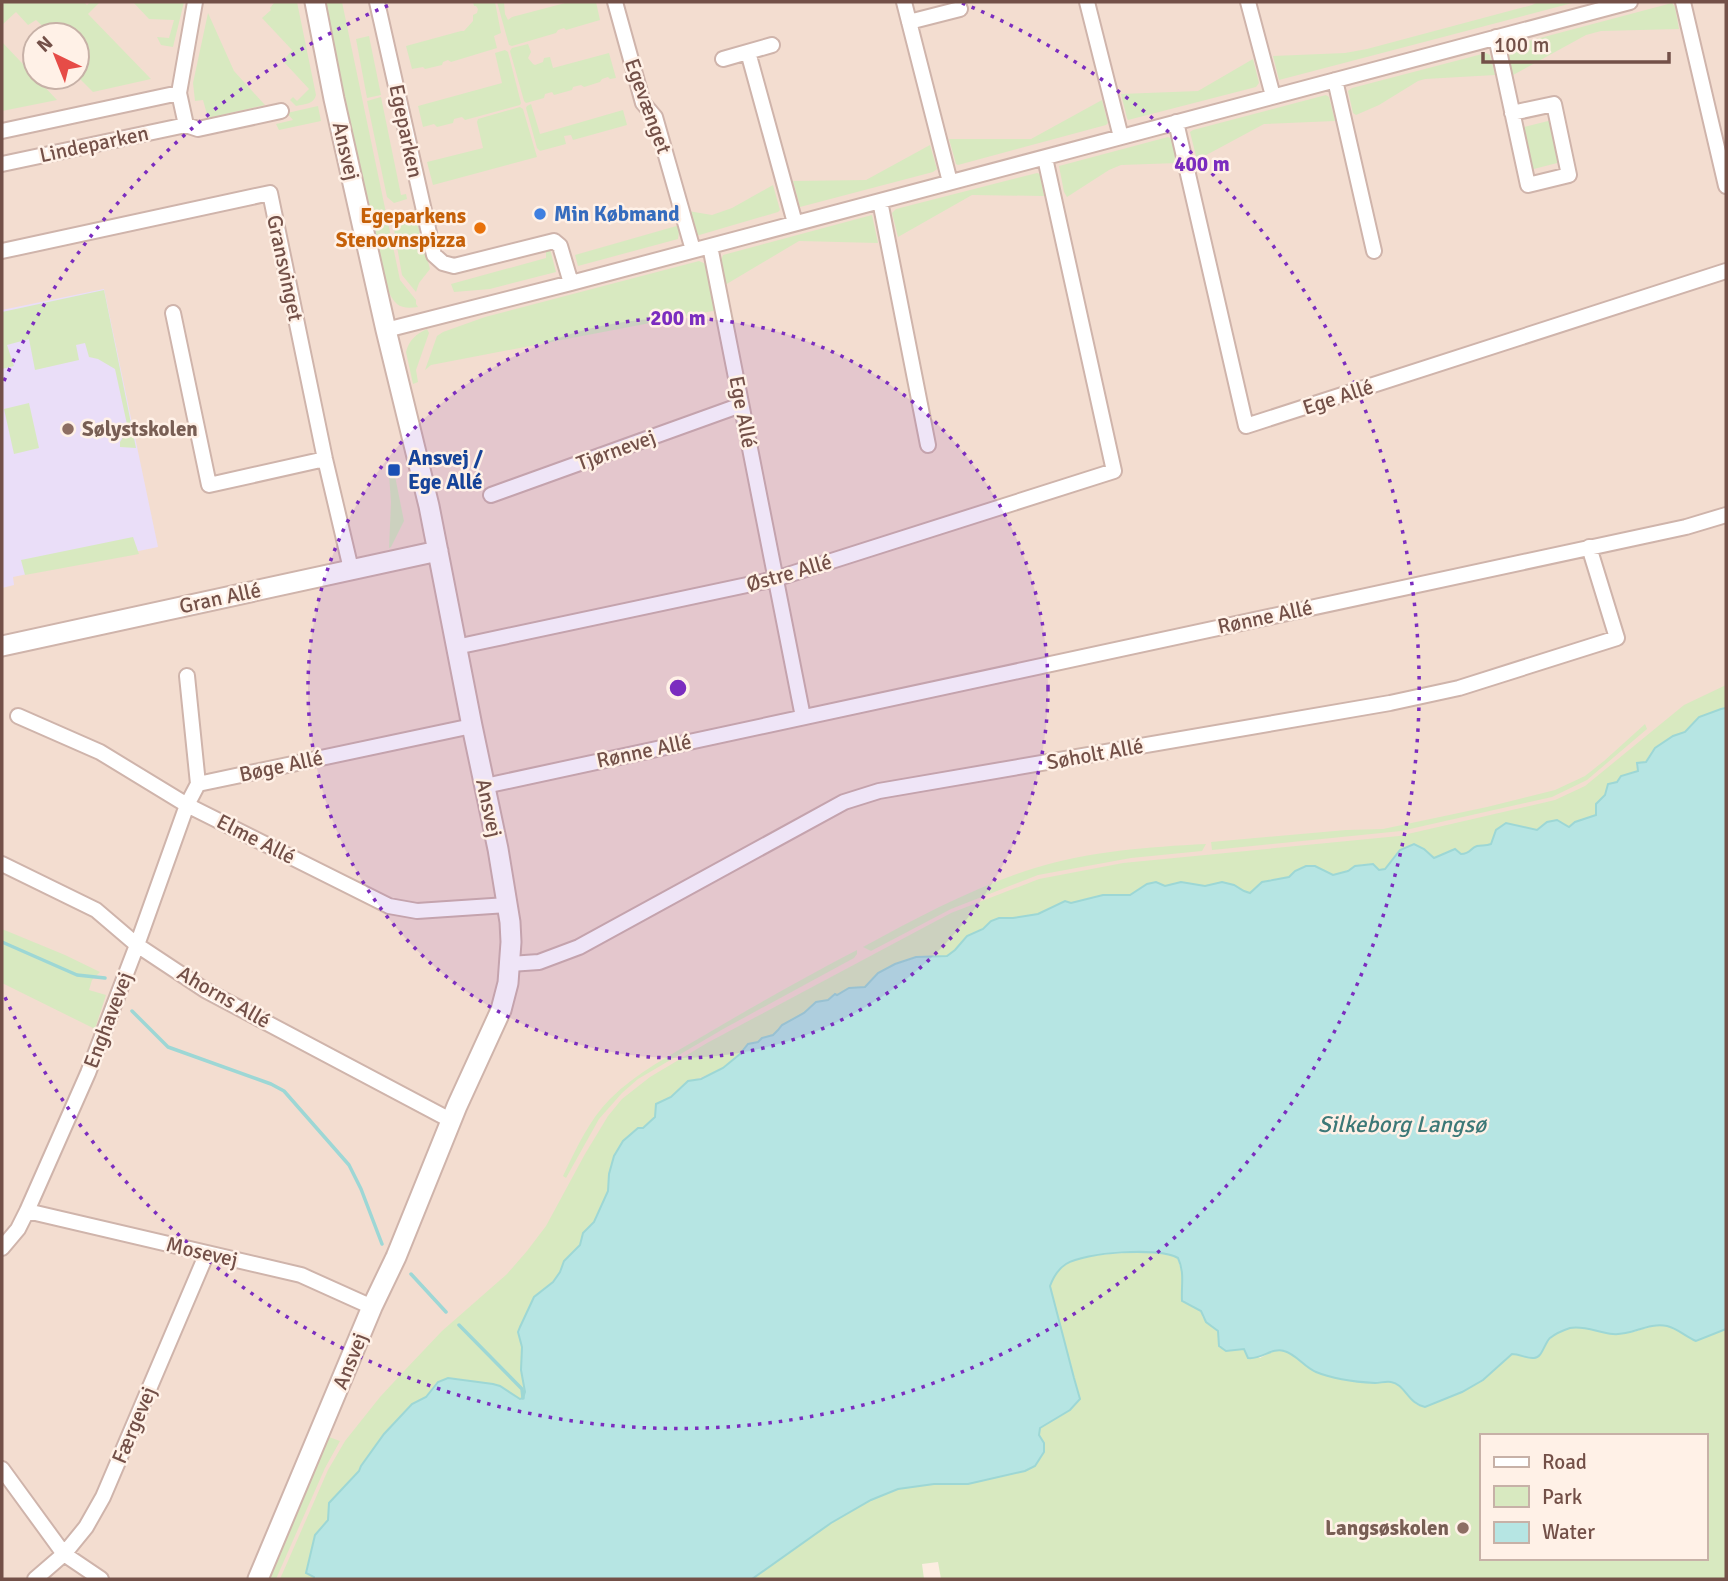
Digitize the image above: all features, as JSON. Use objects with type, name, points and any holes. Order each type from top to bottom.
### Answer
[{"type":"street","points":[[186,124],[180,93],[195,2]]},
{"type":"street","name":"Ansvej","points":[[258,1579],[372,1307],[396,1257],[472,1071],[502,1010],[508,983],[511,942],[498,849],[429,506],[386,330],[315,2]]},
{"type":"street","name":"Egeparken","points":[[377,2],[434,255],[443,263],[454,266],[554,241],[560,246],[571,283]]},
{"type":"street","name":"Egevænget","points":[[615,2],[643,103],[655,117],[693,250]]},
{"type":"street","points":[[904,2],[950,182]]},
{"type":"street","points":[[1087,2],[1121,137]]},
{"type":"street","points":[[1248,2],[1273,96]]},
{"type":"street","points":[[386,330],[1045,158],[1624,2]]},
{"type":"street","points":[[1683,2],[1726,186]]},
{"type":"street","points":[[909,22],[960,9]]},
{"type":"street","points":[[1496,37],[1528,184],[1569,176],[1554,104],[1513,113]]},
{"type":"street","points":[[723,59],[772,45]]},
{"type":"street","points":[[748,52],[795,223]]},
{"type":"street","points":[[1335,80],[1374,251]]},
{"type":"street","name":"Lindeparken","points":[[2,131],[180,93]]},
{"type":"street","name":"Lindeparken","points":[[2,164],[186,124],[198,129],[281,111]]},
{"type":"street","name":"Ege Allé","points":[[1176,122],[1247,426],[1726,271]]},
{"type":"street","name":"Østre Allé","points":[[456,647],[775,579],[1114,471],[1045,158]]},
{"type":"street","name":"Gransvinget","points":[[2,251],[270,193],[325,459],[351,569]]},
{"type":"street","points":[[880,201],[928,445]]},
{"type":"street","name":"Ege Allé","points":[[710,246],[775,579]]},
{"type":"street","points":[[173,313],[209,485],[325,459]]},
{"type":"street","name":"Tjørnevej","points":[[491,495],[741,405]]},
{"type":"street","name":"Rønne Allé","points":[[485,786],[1686,527],[1726,515]]},
{"type":"street","name":"Søholt Allé","points":[[510,964],[539,962],[579,947],[844,802],[879,791],[1390,703],[1459,688],[1617,638],[1589,547]]},
{"type":"street","name":"Gran Allé","points":[[2,646],[438,551]]},
{"type":"street","points":[[775,579],[803,717]]},
{"type":"street","points":[[187,676],[198,784]]},
{"type":"street","name":"Elme Allé","points":[[18,716],[100,752],[187,805],[389,906],[417,911],[507,905]]},
{"type":"street","name":"Bøge Allé","points":[[198,784],[472,726]]},
{"type":"street","name":"Enghavevej","points":[[2,1248],[18,1229],[27,1211],[88,1073],[187,805],[198,784]]},
{"type":"street","name":"Ahorns Allé","points":[[2,864],[96,910],[137,944],[205,990],[452,1121]]},
{"type":"street","name":"Mosevej","points":[[27,1211],[301,1275],[372,1307]]},
{"type":"street","name":"Færgevej","points":[[35,1579],[64,1554],[86,1527],[103,1497],[207,1253]]},
{"type":"street","points":[[2,1469],[64,1554],[102,1579]]},
{"type":"shaded area","points":[[2,2],[1726,2],[1726,708],[1721,709],[1596,815],[1569,827],[1498,828],[1315,866],[1131,895],[983,929],[638,1128],[623,1141],[580,1245],[500,1386],[384,1434],[329,1503],[314,1579],[2,1579]]},
{"type":"shaded area","name":"Sølystskolen","points":[[104,289],[158,547],[13,577],[14,585],[2,588],[2,310]]},
{"type":"green space","points":[[2,2],[84,2],[87,5],[90,2],[100,2],[88,14],[151,79],[93,92],[91,21],[24,21],[16,12],[2,25]]},
{"type":"green space","points":[[133,2],[184,2],[173,47],[161,45],[157,37],[169,38],[174,20],[149,19]]},
{"type":"green space","points":[[297,2],[316,95],[311,102],[296,106],[290,100],[293,97],[297,101],[309,89],[283,61],[292,50],[262,18],[274,3]]},
{"type":"green space","points":[[323,2],[342,2],[400,280],[416,300],[418,307],[400,306],[388,290],[324,18]]},
{"type":"green space","points":[[473,2],[495,2],[501,33],[494,36],[497,48],[451,62],[448,60],[442,65],[412,69],[406,46],[464,31],[477,13],[478,9]]},
{"type":"green space","points":[[497,2],[504,2],[508,20],[569,2],[596,2],[600,20],[566,30],[564,28],[556,33],[512,46],[509,45]]},
{"type":"green space","points":[[1538,2],[1576,2],[1279,80],[1273,56],[1345,53],[1367,49]]},
{"type":"green space","points":[[1672,3],[1679,29],[1601,31],[1586,35],[1513,75],[1507,49],[1510,46]]},
{"type":"green space","points":[[208,13],[234,71],[265,105],[208,118],[203,100],[195,101],[193,83]]},
{"type":"green space","points":[[369,36],[381,95],[367,98],[356,39]]},
{"type":"green space","points":[[2,42],[21,62],[21,91],[48,91],[57,100],[2,111]]},
{"type":"green space","points":[[528,44],[531,52],[528,58],[533,64],[550,57],[553,68],[609,53],[616,78],[608,77],[600,82],[573,87],[572,90],[554,95],[552,92],[545,94],[544,98],[526,103],[510,51]]},
{"type":"green space","points":[[505,50],[508,52],[520,105],[465,120],[462,117],[454,119],[453,123],[437,127],[434,124],[423,127],[418,106],[502,83],[495,53]]},
{"type":"green space","points":[[1486,53],[1490,55],[1495,75],[1425,79],[1379,105],[1356,115],[1353,113],[1348,91],[1352,88]]},
{"type":"green space","points":[[1253,59],[1259,83],[1256,87],[1128,120],[1127,118],[1121,94],[1198,91]]},
{"type":"green space","points":[[1326,95],[1329,97],[1335,121],[1264,124],[1197,160],[1190,132],[1193,130]]},
{"type":"green space","points":[[381,97],[401,195],[406,194],[407,199],[394,203],[387,197],[367,101]]},
{"type":"green space","points":[[1102,100],[1108,123],[1106,125],[956,164],[949,139],[1031,139]]},
{"type":"green space","points":[[531,104],[540,134],[623,110],[627,125],[573,140],[571,135],[564,136],[566,144],[540,151],[526,108]]},
{"type":"green space","points":[[318,106],[321,121],[279,130],[276,124],[293,120],[287,113]]},
{"type":"green space","points":[[520,107],[523,109],[537,157],[433,185],[427,162],[483,148],[478,119]]},
{"type":"green space","points":[[1552,120],[1561,162],[1530,170],[1520,128]]},
{"type":"green space","points":[[1168,137],[1172,139],[1178,163],[1121,165],[1067,197],[1064,192],[1059,166]]},
{"type":"green space","points":[[930,145],[937,169],[933,172],[800,207],[793,181],[866,180]]},
{"type":"green space","points":[[1040,174],[1044,196],[972,195],[898,237],[892,213],[896,209]]},
{"type":"green space","points":[[773,185],[780,210],[778,212],[696,236],[688,211],[712,215],[732,208]]},
{"type":"green space","points":[[872,215],[878,243],[799,241],[725,285],[721,261],[723,255]]},
{"type":"green space","points":[[397,217],[399,223],[416,219],[430,269],[419,283],[416,292],[402,275],[392,218]]},
{"type":"green space","points":[[680,225],[678,239],[578,266],[575,255]]},
{"type":"green space","points":[[546,249],[550,249],[556,272],[490,289],[454,292],[451,284],[546,258]]},
{"type":"green space","points":[[699,261],[706,264],[718,310],[431,365],[425,370],[437,336],[443,332],[485,317]]},
{"type":"green space","points":[[104,290],[136,448],[120,447],[128,429],[115,369],[89,357],[85,343],[76,345],[79,360],[35,370],[29,339],[7,345],[14,366],[2,369],[2,312]]},
{"type":"green space","points":[[427,329],[429,333],[416,370],[418,382],[413,384],[406,352],[414,338]]},
{"type":"green space","points":[[29,403],[39,448],[14,454],[4,409]]},
{"type":"green space","points":[[389,475],[395,476],[404,521],[389,548]]},
{"type":"green space","points":[[133,537],[139,554],[25,575],[21,560]]},
{"type":"green space","points":[[1726,685],[1726,708],[1710,714],[1686,731],[1660,744],[1651,752],[1646,762],[1636,765],[1638,771],[1621,776],[1617,782],[1608,784],[1605,795],[1596,804],[1596,815],[1575,822],[1569,827],[1547,822],[1537,830],[1506,823],[1496,830],[1491,844],[1477,846],[1466,854],[1449,851],[1434,859],[1424,849],[1386,869],[1379,870],[1362,864],[1333,875],[1315,866],[1306,866],[1289,877],[1269,880],[1250,893],[1222,882],[1205,886],[1172,884],[1131,895],[1103,895],[1071,903],[1065,901],[1038,914],[991,921],[962,941],[947,956],[916,957],[895,964],[878,973],[865,987],[849,988],[834,994],[828,1000],[816,1002],[773,1035],[748,1044],[724,1068],[692,1081],[671,1097],[656,1104],[656,1116],[623,1141],[614,1156],[608,1191],[594,1222],[583,1233],[580,1245],[564,1261],[553,1281],[535,1297],[518,1332],[522,1347],[521,1370],[525,1392],[523,1398],[520,1399],[493,1384],[453,1378],[435,1384],[426,1397],[412,1404],[384,1434],[359,1471],[329,1503],[328,1519],[315,1535],[307,1574],[314,1579],[280,1579],[328,1470],[345,1441],[380,1397],[442,1331],[507,1274],[527,1251],[546,1226],[608,1116],[622,1099],[650,1077],[707,1043],[951,913],[1039,879],[1123,863],[1399,836],[1555,800],[1585,786],[1684,705]]},
{"type":"green space","points":[[1645,724],[1647,729],[1587,780],[1552,797],[1401,831],[1212,850],[1211,842],[1383,829],[1555,790],[1585,776]]},
{"type":"green space","points":[[1206,844],[1202,851],[1131,858],[1038,875],[951,909],[871,951],[863,947],[969,893],[1035,868],[1098,854]]},
{"type":"green space","points":[[2,929],[100,972],[92,980],[89,990],[106,995],[95,1029],[2,983]]},
{"type":"green space","points":[[857,950],[854,958],[638,1079],[599,1119],[566,1178],[563,1176],[596,1116],[631,1080],[741,1014]]},
{"type":"green space","points":[[1150,1252],[1178,1258],[1183,1278],[1181,1298],[1201,1311],[1203,1318],[1218,1330],[1219,1343],[1226,1350],[1244,1349],[1260,1358],[1275,1351],[1285,1351],[1318,1373],[1353,1380],[1395,1383],[1419,1406],[1512,1354],[1533,1358],[1555,1334],[1569,1328],[1583,1327],[1624,1333],[1667,1326],[1696,1341],[1726,1329],[1726,1579],[941,1579],[938,1562],[922,1564],[924,1579],[752,1579],[831,1523],[871,1500],[898,1489],[934,1484],[969,1484],[1025,1471],[1035,1466],[1044,1443],[1039,1435],[1040,1428],[1070,1410],[1080,1399],[1050,1286],[1061,1268],[1074,1260],[1119,1253]]},
{"type":"green space","points":[[329,1437],[340,1441],[325,1468],[276,1579],[270,1579]]},
{"type":"water","name":"Silkeborg Langsø","points":[[1726,708],[1726,1329],[1696,1341],[1660,1325],[1620,1334],[1570,1328],[1550,1338],[1537,1357],[1512,1354],[1483,1380],[1425,1407],[1414,1402],[1396,1384],[1330,1377],[1312,1370],[1284,1351],[1248,1358],[1244,1349],[1226,1351],[1219,1346],[1218,1331],[1206,1322],[1201,1311],[1182,1301],[1182,1274],[1178,1258],[1139,1252],[1089,1256],[1063,1266],[1050,1286],[1080,1399],[1070,1410],[1040,1428],[1039,1435],[1044,1443],[1044,1452],[1035,1466],[1025,1471],[968,1484],[934,1484],[898,1489],[871,1500],[831,1523],[752,1579],[314,1579],[306,1573],[315,1535],[328,1520],[329,1503],[359,1471],[384,1434],[412,1404],[426,1397],[438,1382],[448,1378],[493,1384],[520,1399],[523,1398],[525,1392],[521,1370],[522,1347],[518,1332],[520,1327],[534,1297],[553,1282],[564,1261],[580,1245],[583,1233],[594,1222],[608,1191],[614,1156],[623,1141],[655,1117],[656,1104],[671,1097],[688,1081],[701,1079],[723,1068],[748,1044],[773,1035],[782,1025],[804,1013],[816,1002],[828,1000],[849,988],[865,987],[878,973],[895,964],[916,957],[947,956],[967,936],[983,929],[991,921],[1038,914],[1065,901],[1071,903],[1103,895],[1130,895],[1147,884],[1156,882],[1165,886],[1181,882],[1205,886],[1222,882],[1250,893],[1262,882],[1289,877],[1306,866],[1315,866],[1333,875],[1355,866],[1373,864],[1379,870],[1385,869],[1400,850],[1414,844],[1434,858],[1455,849],[1464,854],[1477,846],[1491,844],[1496,830],[1506,823],[1537,830],[1547,822],[1557,820],[1569,827],[1575,822],[1596,815],[1596,804],[1605,795],[1608,784],[1617,782],[1621,776],[1638,771],[1637,763],[1646,762],[1655,748],[1673,736],[1685,732],[1699,717]]},
{"type":"waterway","points":[[2,942],[77,975],[105,978]]},
{"type":"waterway","points":[[132,1011],[168,1047],[284,1091],[349,1165],[382,1244]]},
{"type":"waterway","points":[[411,1274],[446,1312]]},
{"type":"waterway","points":[[459,1325],[522,1389],[523,1398]]},
{"type":"place","name":"Min Købmand","points":[[540,214]]},
{"type":"place","name":"Egeparkens Stenovnspizza","points":[[480,228]]},
{"type":"place","name":"Sølystskolen","points":[[68,429]]},
{"type":"place","name":"Ansvej / Ege Allé","points":[[394,470]]},
{"type":"place","name":"Langsøskolen","points":[[1463,1528]]}]
